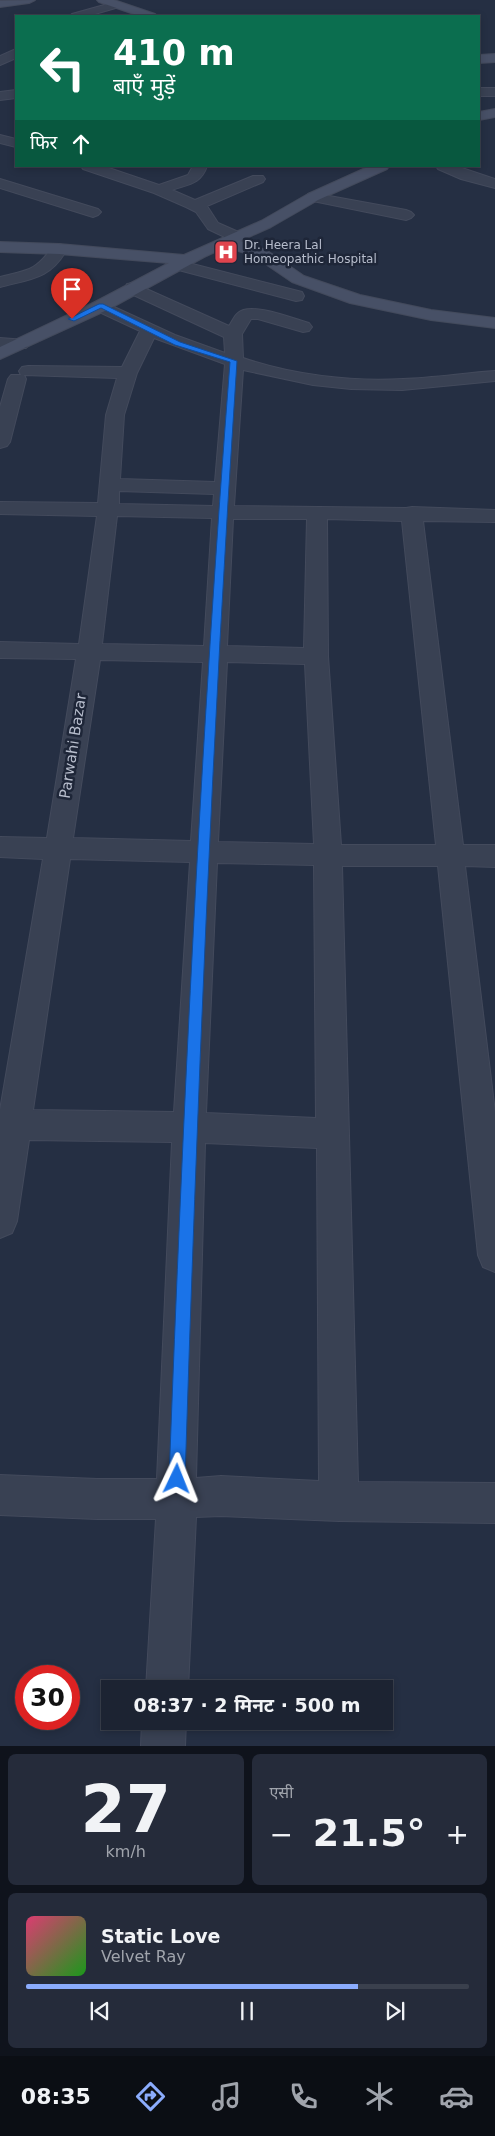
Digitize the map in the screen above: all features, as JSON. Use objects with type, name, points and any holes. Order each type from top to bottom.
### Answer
[{"type":"street","points":[[0,4],[29,0]]},
{"type":"street","points":[[103,0],[115,6],[148,15]]},
{"type":"street","points":[[80,15],[115,6]]},
{"type":"street","points":[[0,61],[15,54]]},
{"type":"street","points":[[480,92],[495,92]]},
{"type":"street","points":[[480,116],[495,113]]},
{"type":"street","points":[[91,167],[159,190],[201,209],[213,226],[231,240],[260,253],[298,279],[323,290],[431,315],[495,322]]},
{"type":"street","points":[[159,190],[193,178],[197,175],[200,167]]},
{"type":"street","points":[[0,354],[101,306],[182,262],[266,224],[313,197],[380,167]]},
{"type":"street","points":[[445,167],[466,176],[495,184]]},
{"type":"street","points":[[194,206],[258,180]]},
{"type":"street","points":[[0,183],[93,212]]},
{"type":"street","points":[[313,197],[406,215]]},
{"type":"street","points":[[0,247],[60,249],[182,262],[296,296]]},
{"type":"street","points":[[0,282],[41,270],[52,263],[60,249]]},
{"type":"street","points":[[133,288],[233,348],[286,375],[353,384],[390,385],[495,376]]},
{"type":"street","points":[[101,306],[178,343],[233,348]]},
{"type":"street","points":[[168,1680],[176,1542],[189,1127],[233,348],[244,316],[249,313],[259,314],[303,327]]},
{"type":"street","name":"Parwahi Bazar","points":[[0,1220],[8,1125],[57,849],[89,652],[109,497],[115,415],[128,373],[150,330]]},
{"type":"street","points":[[0,343],[20,344]]},
{"type":"street","points":[[0,442],[23,375],[128,373]]},
{"type":"street","points":[[0,508],[109,497],[224,500],[317,513],[495,516]]},
{"type":"street","points":[[317,513],[316,656],[328,855],[331,1134],[339,1501]]},
{"type":"street","points":[[412,514],[451,854],[485,1066],[495,1255]]},
{"type":"street","points":[[0,650],[316,656]]},
{"type":"street","points":[[0,847],[328,855],[451,854],[495,856]]},
{"type":"street","points":[[8,1125],[189,1127],[331,1134]]},
{"type":"street","points":[[0,1495],[97,1499],[221,1496],[339,1501],[495,1503]]},
{"type":"street","points":[[163,1746],[164,1730]]},
{"type":"place","name":"Dr. Heera Lal Homeopathic Hospital","points":[[226,252]]},
{"type":"route","points":[[72,319],[101,306],[178,343],[234,361],[223,513],[190,1107],[177,1479]]}]
